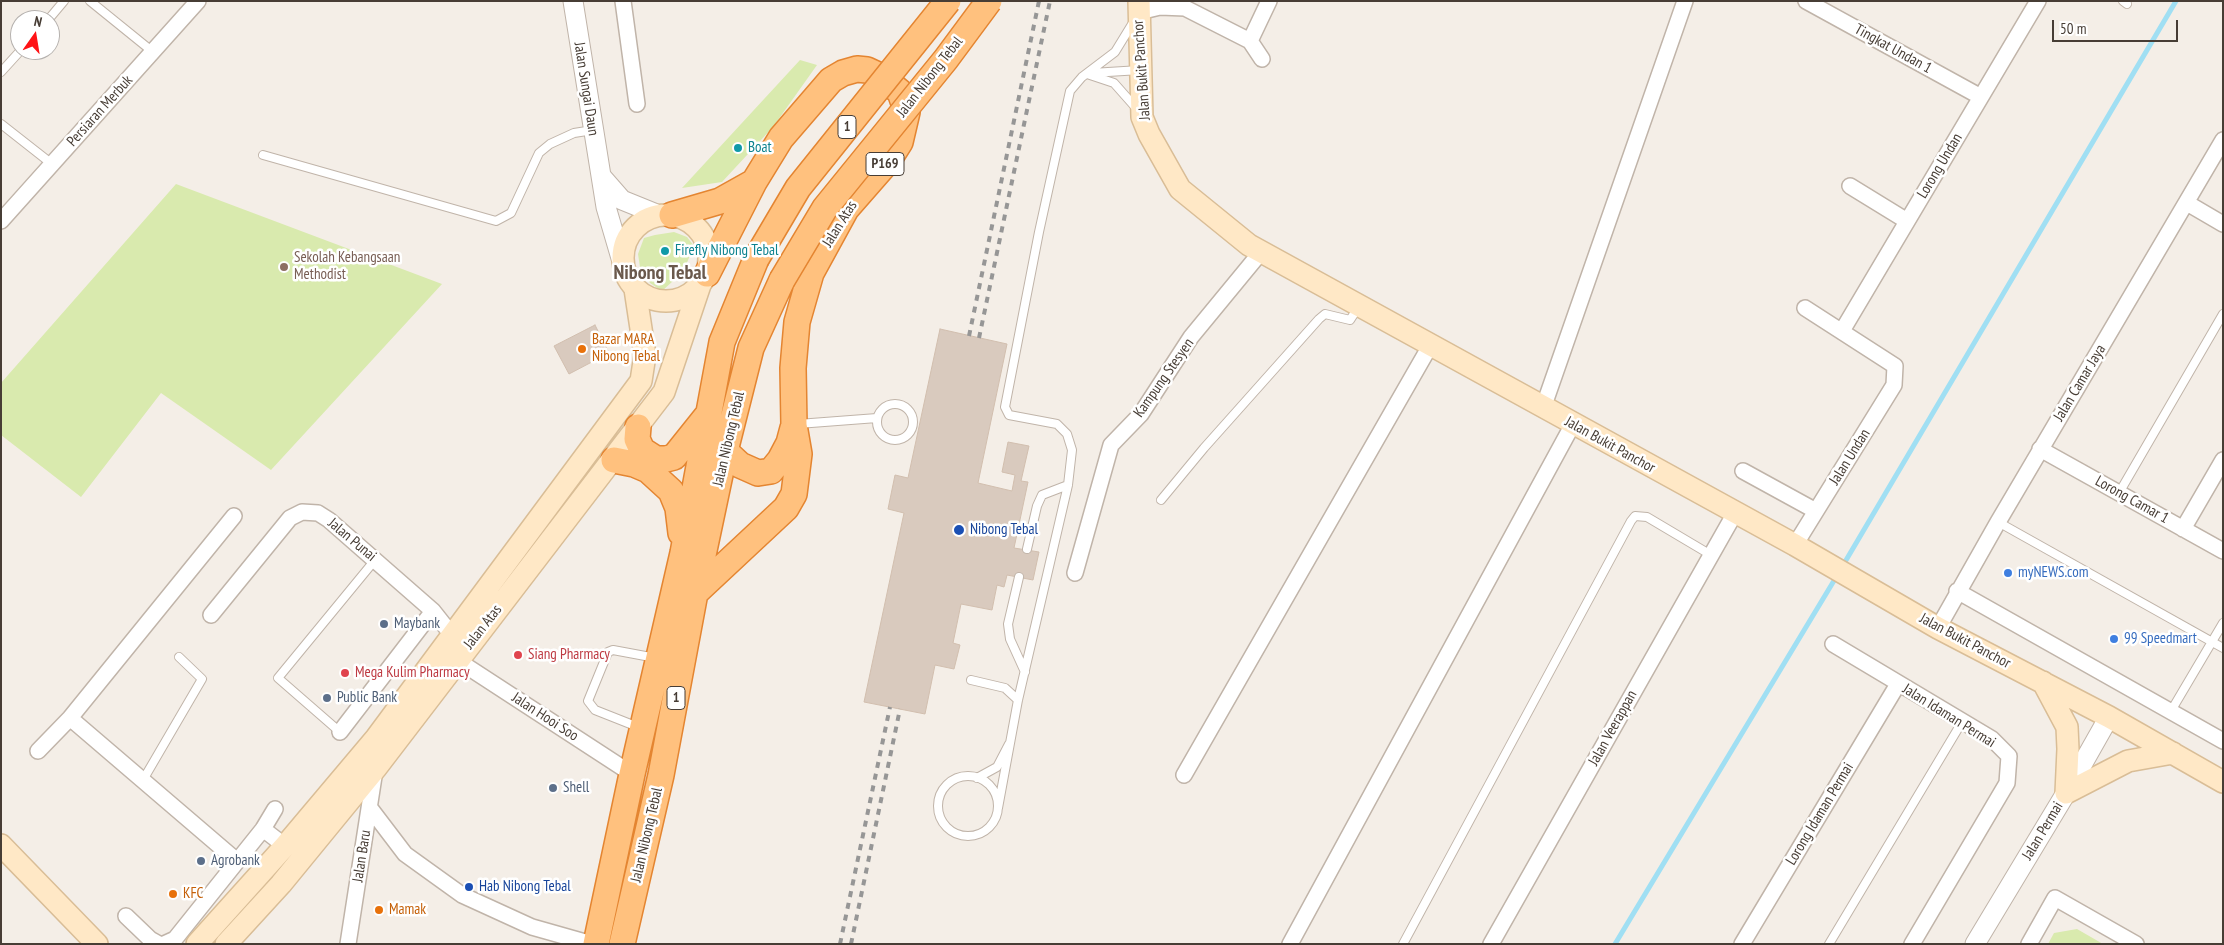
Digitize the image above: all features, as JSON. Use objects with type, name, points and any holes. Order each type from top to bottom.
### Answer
[{"type":"highway","name":"Jalan Nibong Tebal","points":[[596,944],[642,729],[683,553],[722,342],[756,259],[798,188],[948,1]]},
{"type":"highway","name":"Jalan Nibong Tebal","points":[[622,944],[661,775],[695,593],[725,451],[750,348],[782,280],[825,208],[946,59],[989,1]]},
{"type":"highway","name":"Jalan Atas","points":[[703,280],[754,182],[781,138],[831,80],[843,73],[857,69],[867,70],[882,77],[900,92],[907,112],[900,142],[888,161],[846,209],[811,273],[797,322],[793,368],[794,425]]},
{"type":"highway","name":"Jalan Atas","points":[[666,215],[720,201],[754,182]]},
{"type":"highway","points":[[638,427],[637,439],[642,450],[656,459],[666,460],[674,457],[707,415]]},
{"type":"highway","points":[[725,451],[746,468],[758,473],[771,471],[780,460],[789,443],[794,425]]},
{"type":"highway","name":"P169","points":[[695,593],[786,508],[794,494],[798,454],[794,425]]},
{"type":"highway","points":[[614,460],[634,464],[648,470],[672,491],[678,508],[683,553]]},
{"type":"main road","name":"Jalan Bukit Panchor","points":[[1139,7],[1142,117],[1149,134],[1180,189],[1249,246],[1795,545],[1938,628],[2109,717],[2223,782]]},
{"type":"main road","points":[[666,215],[685,219],[695,226],[704,237],[710,262],[703,280],[689,295],[669,301],[647,297],[635,289],[627,278],[622,264],[627,238],[635,227],[646,220],[666,215]]},
{"type":"main road","name":"Jalan Atas","points":[[226,944],[281,884],[376,768],[614,460],[664,392],[703,280]]},
{"type":"main road","name":"Jalan Atas","points":[[197,944],[285,846],[376,738],[641,381],[645,355],[635,289]]},
{"type":"main road","points":[[2043,682],[2066,727],[2068,749],[2066,793],[2128,761],[2173,753]]},
{"type":"main road","points":[[2,848],[97,944]]},
{"type":"street","name":"Persiaran Merbuk","points":[[1,221],[198,1]]},
{"type":"street","name":"Jalan Sungai Daun","points":[[572,1],[606,207],[622,264]]},
{"type":"street","points":[[623,1],[637,104]]},
{"type":"street","points":[[1250,40],[1269,1]]},
{"type":"street","points":[[1543,408],[1685,1]]},
{"type":"street","name":"Tingkat Undan 1","points":[[1806,1],[1981,97]]},
{"type":"street","name":"Lorong Undan","points":[[1842,331],[2038,1]]},
{"type":"street","points":[[1139,7],[1185,8],[1250,40],[1262,59]]},
{"type":"street","name":"Jalan Camar Jaya","points":[[1938,628],[1957,591],[2223,140]]},
{"type":"street","points":[[601,176],[622,200],[666,215]]},
{"type":"street","points":[[1850,186],[1907,221]]},
{"type":"street","points":[[2187,203],[2223,224]]},
{"type":"street","name":"Kampung Stesyen","points":[[1075,574],[1111,445],[1141,414],[1191,337],[1260,252]]},
{"type":"street","points":[[1805,308],[1842,331]]},
{"type":"street","name":"Jalan Undan","points":[[1795,545],[1894,385],[1895,366],[1842,331]]},
{"type":"street","points":[[1184,775],[1430,346]]},
{"type":"street","points":[[1290,944],[1574,424]]},
{"type":"street","name":"Lorong Camar 1","points":[[2040,449],[2223,551]]},
{"type":"street","points":[[2183,529],[2223,460]]},
{"type":"street","points":[[1744,471],[1816,511]]},
{"type":"street","name":"Jalan Punai","points":[[211,615],[290,518],[302,512],[318,513],[324,516],[434,611],[452,635]]},
{"type":"street","name":"Jalan Veerappan","points":[[1491,944],[1735,513]]},
{"type":"street","points":[[38,751],[70,718],[234,516]]},
{"type":"street","points":[[1957,591],[2223,741]]},
{"type":"street","points":[[340,732],[434,611]]},
{"type":"street","name":"Jalan Idaman Permai","points":[[1833,644],[1992,740],[2010,756],[2007,783],[1912,944]]},
{"type":"street","name":"Jalan Hooi Soo","points":[[458,660],[632,774]]},
{"type":"street","name":"Lorong Idaman Permai","points":[[1742,944],[1898,684]]},
{"type":"street","name":"Jalan Permai","points":[[1974,944],[2066,793],[2109,717]]},
{"type":"street","points":[[70,718],[237,861]]},
{"type":"street","name":"Jalan Baru","points":[[348,944],[376,768]]},
{"type":"street","points":[[370,808],[406,854],[462,894],[532,927],[592,944]]},
{"type":"street","points":[[164,944],[175,938],[263,828],[275,809]]},
{"type":"street","points":[[263,828],[285,846]]},
{"type":"street","points":[[2029,944],[2055,898],[2136,944]]},
{"type":"street","points":[[126,916],[150,939],[159,944]]},
{"type":"lane","points":[[90,1],[153,52]]},
{"type":"lane","points":[[998,808],[993,790],[986,782],[966,776],[948,784],[941,792],[938,802],[938,812],[942,822],[948,829],[956,834],[975,836],[991,826],[998,808],[1018,700],[1068,485],[1072,450],[1067,434],[1057,424],[1009,415],[1005,407],[1070,91],[1087,74],[1115,52],[1139,7]]},
{"type":"lane","points":[[1,72],[12,60]]},
{"type":"lane","points":[[1087,74],[1140,70]]},
{"type":"lane","points":[[1087,74],[1114,83],[1126,95],[1142,117]]},
{"type":"lane","points":[[1,124],[52,164]]},
{"type":"lane","points":[[263,155],[496,221],[511,213],[539,153],[550,144],[574,133],[593,130]]},
{"type":"lane","points":[[1161,500],[1204,448],[1325,314],[1350,320],[1359,306]]},
{"type":"lane","points":[[2119,493],[2223,314]]},
{"type":"lane","points":[[896,404],[908,409],[914,420],[907,437],[894,441],[883,436],[878,431],[877,418],[884,408],[896,404]]},
{"type":"lane","points":[[794,425],[877,418]]},
{"type":"lane","points":[[1027,550],[1037,506],[1042,495],[1068,485]]},
{"type":"lane","points":[[1403,944],[1635,516],[1642,515],[1660,524],[1711,555]]},
{"type":"lane","points":[[1998,522],[2223,648]]},
{"type":"lane","points":[[340,732],[278,678],[375,560]]},
{"type":"lane","points":[[1019,577],[1008,624],[1010,639],[1025,672]]},
{"type":"lane","points":[[2170,711],[2223,623]]},
{"type":"lane","points":[[642,729],[595,710],[588,701],[608,652],[613,650],[659,658]]},
{"type":"lane","points":[[143,780],[202,679],[179,658]]},
{"type":"lane","points":[[971,680],[1005,688],[1018,700]]},
{"type":"lane","points":[[1829,944],[1962,722]]},
{"type":"lane","points":[[977,778],[997,767],[1012,738]]},
{"type":"green space","points":[[800,60],[817,65],[773,127],[722,182],[682,188]]},
{"type":"green space","points":[[176,184],[442,284],[271,470],[161,393],[81,497],[1,435],[1,383]]},
{"type":"green space","points":[[674,232],[687,237],[694,246],[683,272],[662,291],[650,283],[640,267],[638,254],[644,238]]},
{"type":"green space","points":[[2077,929],[2103,944],[2048,944],[2054,933]]},
{"type":"building","name":"Bazar MARA Nibong Tebal","points":[[595,325],[609,353],[569,374],[554,346]]},
{"type":"building","name":"Nibong Tebal","points":[[940,329],[1007,344],[978,483],[1012,491],[1015,475],[1002,472],[1008,442],[1029,446],[1021,481],[1028,482],[1014,548],[1039,552],[1033,580],[1007,575],[1004,587],[997,585],[992,610],[961,604],[953,643],[960,645],[954,669],[935,665],[925,714],[864,702],[904,513],[888,509],[895,475],[908,478]]},
{"type":"waterway","points":[[1842,567],[2176,1]]},
{"type":"waterway","points":[[1615,944],[1838,574]]},
{"type":"railway","points":[[969,336],[1039,1]]},
{"type":"railway","points":[[979,338],[1050,1]]},
{"type":"railway","points":[[840,944],[890,707]]},
{"type":"railway","points":[[851,944],[900,709]]},
{"type":"place","name":"Boat","points":[[738,148]]},
{"type":"place","name":"Firefly Nibong Tebal","points":[[665,251]]},
{"type":"place","name":"Sekolah Kebangsaan Methodist","points":[[284,267]]},
{"type":"place","name":"Bazar MARA Nibong Tebal","points":[[582,349]]},
{"type":"place","name":"Nibong Tebal","points":[[959,530]]},
{"type":"place","name":"myNEWS.com","points":[[2008,573]]},
{"type":"place","name":"Maybank","points":[[384,624]]},
{"type":"place","name":"99 Speedmart","points":[[2114,639]]},
{"type":"place","name":"Siang Pharmacy","points":[[518,655]]},
{"type":"place","name":"Mega Kulim Pharmacy","points":[[345,673]]},
{"type":"place","name":"Public Bank","points":[[327,698]]},
{"type":"place","name":"Shell","points":[[553,788]]},
{"type":"place","name":"Agrobank","points":[[201,861]]},
{"type":"place","name":"Hab Nibong Tebal","points":[[469,887]]},
{"type":"place","name":"KFC","points":[[173,894]]},
{"type":"place","name":"Mamak","points":[[379,910]]},
{"type":"district","name":"Nibong Tebal","points":[[660,273]]}]
